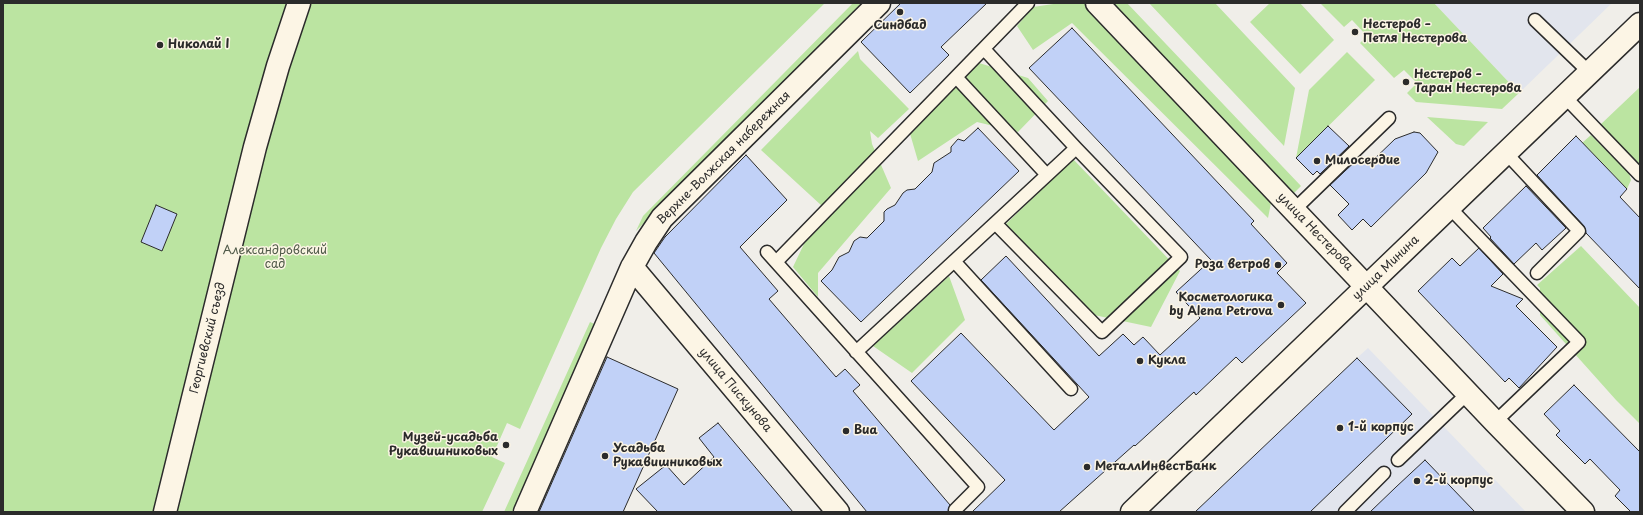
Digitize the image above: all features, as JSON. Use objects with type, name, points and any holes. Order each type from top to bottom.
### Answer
[{"type":"street","name":"Георгиевский съезд","points":[[165,512],[255,147],[278,66],[299,3]]},
{"type":"street","name":"Верхне-Волжская набережная","points":[[525,512],[632,268],[646,242],[662,218],[879,3]]},
{"type":"street","name":"улица Нестерова","points":[[1097,3],[1495,422],[1583,512]]},
{"type":"street","name":"улица Минина","points":[[1132,512],[1640,24]]},
{"type":"street","name":"улица Пискунова","points":[[632,268],[838,512]]},
{"type":"lane","points":[[777,261],[1028,3]]},
{"type":"lane","points":[[1535,20],[1590,73]]},
{"type":"lane","points":[[984,49],[1076,148],[1181,257],[1102,332],[995,223]]},
{"type":"lane","points":[[956,77],[1047,175]]},
{"type":"lane","points":[[1564,97],[1640,175]]},
{"type":"lane","points":[[1294,210],[1389,118]]},
{"type":"lane","points":[[856,352],[1076,148]]},
{"type":"lane","points":[[1506,153],[1579,231],[1537,272]]},
{"type":"lane","points":[[1449,208],[1578,342],[1495,422]]},
{"type":"lane","points":[[767,252],[777,261],[856,352],[978,487],[955,510]]},
{"type":"lane","points":[[954,261],[1071,389]]},
{"type":"lane","points":[[1398,460],[1468,393]]},
{"type":"lane","points":[[1345,512],[1384,474]]},
{"type":"shaded area","points":[[1434,3],[1612,3],[1519,93]]},
{"type":"shaded area","points":[[1368,348],[1526,512],[1195,512],[1357,358]]},
{"type":"green space","name":"Александровский сад","points":[[3,3],[825,3],[633,192],[616,219],[601,248],[520,429],[507,423],[492,457],[505,463],[482,512],[3,512]]},
{"type":"green space","points":[[853,3],[863,3],[636,231],[643,216]]},
{"type":"green space","points":[[1060,3],[1087,3],[1272,198],[1268,218],[1072,23],[1033,50],[1017,26],[1033,7]]},
{"type":"green space","points":[[1106,3],[1127,3],[1301,186],[1290,197]]},
{"type":"green space","points":[[1149,3],[1215,3],[1295,88],[1284,146]]},
{"type":"green space","points":[[1270,3],[1300,3],[1334,40],[1300,74],[1250,22]]},
{"type":"green space","points":[[1320,3],[1434,3],[1519,93],[1502,109],[1416,102],[1407,93],[1417,83],[1404,70],[1394,78],[1360,43],[1367,36],[1352,20],[1344,27]]},
{"type":"green space","points":[[858,51],[860,59],[909,109],[878,138],[870,131],[872,144],[891,188],[818,273],[818,297],[793,267],[822,206],[761,150]]},
{"type":"green space","points":[[1347,52],[1375,80],[1296,158],[1309,90]]},
{"type":"green space","points":[[966,59],[1028,78],[1048,101],[1018,132],[977,122],[918,161],[906,120]]},
{"type":"green space","points":[[1640,87],[1640,166],[1600,125]]},
{"type":"green space","points":[[1427,117],[1488,122],[1464,146],[1456,144]]},
{"type":"green space","points":[[1591,135],[1629,173],[1631,180],[1627,189],[1582,143]]},
{"type":"green space","points":[[1073,159],[1180,271],[1151,327],[1094,315],[1006,224]]},
{"type":"green space","points":[[1581,246],[1640,308],[1640,424],[1616,400],[1540,315],[1540,288],[1537,285]]},
{"type":"green space","points":[[949,276],[965,320],[912,373],[873,346]]},
{"type":"green space","points":[[590,322],[597,325],[512,512],[504,512]]},
{"type":"building","points":[[901,3],[987,3],[941,47],[949,55],[910,93],[861,42]]},
{"type":"building","points":[[1072,28],[1254,221],[1251,224],[1287,263],[1277,273],[1306,303],[1242,363],[1236,357],[1196,395],[1194,392],[1059,512],[972,512],[1005,480],[911,381],[961,333],[1054,430],[1089,397],[981,280],[1006,256],[1099,356],[1123,334],[1134,345],[1143,337],[1160,355],[1200,318],[1176,292],[1211,260],[1029,68]]},
{"type":"building","points":[[1328,126],[1349,146],[1320,174],[1317,171],[1313,175],[1296,158]]},
{"type":"building","points":[[978,128],[1019,171],[861,322],[821,281],[832,270],[839,257],[849,252],[854,241],[860,237],[867,238],[884,221],[884,212],[895,205],[903,193],[907,190],[915,189],[932,172],[934,163],[951,152],[951,147],[958,139],[964,141]]},
{"type":"building","points":[[1414,132],[1420,133],[1438,152],[1426,173],[1371,227],[1363,219],[1352,230],[1338,215],[1349,204],[1330,185],[1360,157],[1368,165],[1395,139]]},
{"type":"building","points":[[1576,136],[1627,189],[1620,197],[1640,218],[1640,289],[1586,233],[1584,226],[1537,175]]},
{"type":"building","points":[[746,155],[787,200],[740,247],[778,291],[769,299],[836,377],[845,369],[860,385],[853,391],[950,505],[948,512],[867,512],[654,253],[665,237]]},
{"type":"building","points":[[1526,186],[1566,228],[1542,250],[1536,243],[1514,264],[1490,238],[1491,237],[1483,228]]},
{"type":"building","points":[[156,205],[177,214],[162,251],[141,242]]},
{"type":"building","points":[[1479,248],[1503,274],[1491,286],[1523,299],[1516,306],[1557,347],[1519,388],[1509,378],[1505,382],[1418,291],[1452,258],[1460,266]]},
{"type":"building","points":[[607,357],[678,389],[623,512],[539,512]]},
{"type":"building","name":"1-й корпус","points":[[1357,358],[1412,414],[1310,512],[1195,512]]},
{"type":"building","points":[[1574,385],[1640,452],[1640,512],[1631,512],[1615,496],[1620,490],[1590,459],[1585,464],[1556,435],[1560,431],[1544,414]]},
{"type":"building","points":[[718,423],[793,512],[658,512],[636,489],[666,465],[684,485],[714,457],[699,438]]},
{"type":"building","name":"2-й корпус","points":[[1425,460],[1475,512],[1370,512],[1396,487]]},
{"type":"place","name":"Синдбад","points":[[900,12]]},
{"type":"place","name":"Нестеров – Петля Нестерова","points":[[1355,32]]},
{"type":"place","name":"Николай I","points":[[160,45]]},
{"type":"place","name":"Нестеров – Таран Нестерова","points":[[1406,82]]},
{"type":"place","name":"Милосердие","points":[[1317,161]]},
{"type":"place","name":"Роза ветров","points":[[1278,265]]},
{"type":"place","name":"Косметологика by Alena Petrova","points":[[1281,305]]},
{"type":"place","name":"Кукла","points":[[1140,361]]},
{"type":"place","name":"1-й корпус","points":[[1340,428]]},
{"type":"place","name":"Виа","points":[[846,431]]},
{"type":"place","name":"Музей-усадьба Рукавишниковых","points":[[506,445]]},
{"type":"place","name":"Усадьба Рукавишниковых","points":[[605,456]]},
{"type":"place","name":"МеталлИнвестБанк","points":[[1087,467]]},
{"type":"place","name":"2-й корпус","points":[[1417,481]]}]
